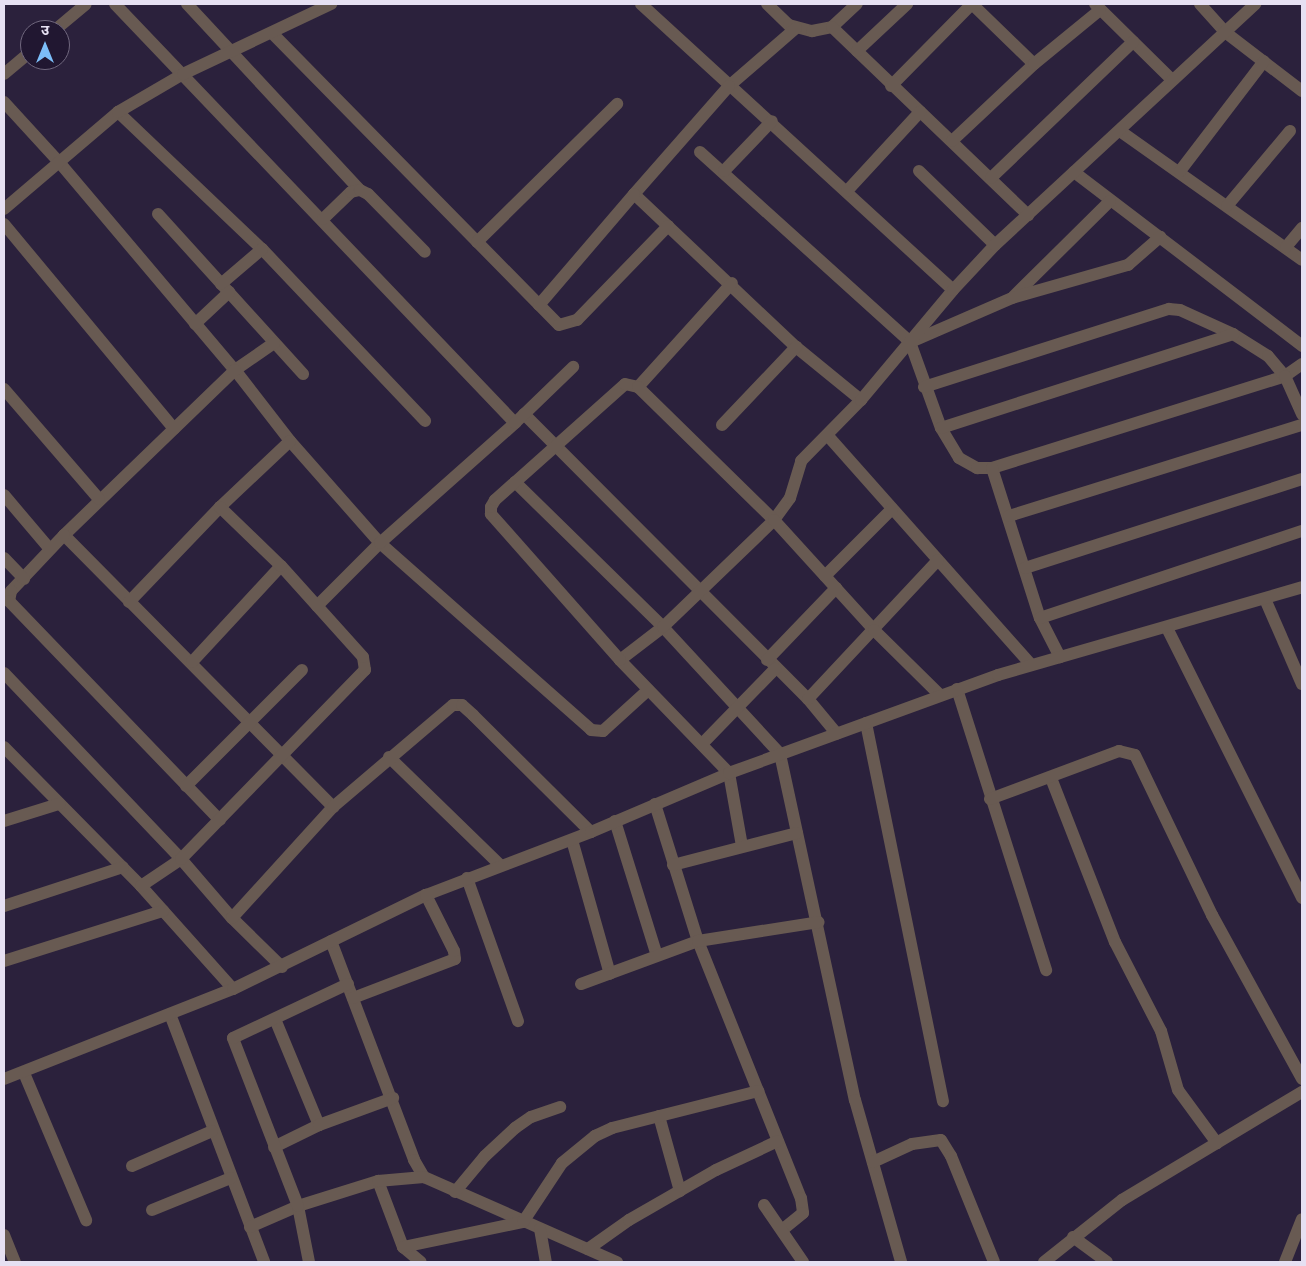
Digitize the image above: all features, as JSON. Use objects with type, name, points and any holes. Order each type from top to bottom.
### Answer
[{"type":"street","points":[[67,20],[86,4]]},
{"type":"street","points":[[115,4],[520,419],[555,445],[701,591],[771,665],[808,699],[837,734]]},
{"type":"street","points":[[187,4],[360,190],[368,194],[425,252]]},
{"type":"street","points":[[4,209],[118,112],[183,74],[331,4]]},
{"type":"street","points":[[641,4],[729,86],[772,121],[952,290]]},
{"type":"street","points":[[767,4],[796,28],[818,31],[832,27],[857,4]]},
{"type":"street","points":[[856,52],[907,4]]},
{"type":"street","points":[[891,86],[972,4],[1034,64]]},
{"type":"street","points":[[1200,4],[1225,32],[1301,86]]},
{"type":"street","points":[[620,660],[663,627],[774,520],[790,498],[801,461],[828,436],[861,400],[952,290],[995,245],[1255,4]]},
{"type":"street","points":[[952,141],[1097,7],[1172,80]]},
{"type":"street","points":[[832,27],[891,86],[952,141],[1028,215]]},
{"type":"street","points":[[539,305],[729,86],[796,28]]},
{"type":"street","points":[[272,32],[560,325],[576,320],[668,226]]},
{"type":"street","points":[[991,178],[1133,42]]},
{"type":"street","points":[[4,74],[20,60]]},
{"type":"street","points":[[1180,171],[1264,61]]},
{"type":"street","points":[[4,102],[59,162],[235,370],[290,441],[380,543],[591,730],[602,731],[648,690]]},
{"type":"street","points":[[477,242],[617,104]]},
{"type":"street","points":[[118,112],[262,249],[425,421]]},
{"type":"street","points":[[847,191],[920,112]]},
{"type":"street","points":[[724,172],[772,121]]},
{"type":"street","points":[[1120,131],[1180,171],[1302,260]]},
{"type":"street","points":[[1227,206],[1290,131]]},
{"type":"street","points":[[700,152],[910,342],[924,387],[941,428],[959,458],[976,468],[992,468],[1284,376],[1302,364]]},
{"type":"street","points":[[919,171],[995,245]]},
{"type":"street","points":[[1074,172],[1302,346]]},
{"type":"street","points":[[323,219],[351,192],[360,190]]},
{"type":"street","points":[[634,194],[732,284],[796,347],[861,400]]},
{"type":"street","points":[[1012,298],[1110,201]]},
{"type":"street","points":[[158,214],[303,374]]},
{"type":"street","points":[[4,224],[174,429]]},
{"type":"street","points":[[1286,248],[1302,228]]},
{"type":"street","points":[[910,342],[1012,298],[1128,265],[1160,237]]},
{"type":"street","points":[[195,324],[225,288],[262,249]]},
{"type":"street","points":[[638,387],[732,284]]},
{"type":"street","points":[[924,387],[1169,309],[1180,310],[1232,334],[1268,356],[1284,376],[1302,414]]},
{"type":"street","points":[[941,428],[1232,334]]},
{"type":"street","points":[[220,820],[10,601],[11,591],[24,579],[49,548],[235,370],[274,343]]},
{"type":"street","points":[[722,425],[796,347]]},
{"type":"street","points":[[317,606],[380,543],[520,419],[573,367]]},
{"type":"street","points":[[742,846],[729,773],[620,660],[492,514],[491,507],[495,500],[626,384],[638,387],[774,520],[874,630],[938,694]]},
{"type":"street","points":[[4,389],[99,499]]},
{"type":"street","points":[[1009,516],[1302,425]]},
{"type":"street","points":[[828,436],[1030,665]]},
{"type":"street","points":[[129,602],[220,508],[290,441]]},
{"type":"street","points":[[992,468],[1026,568],[1040,618],[1060,657]]},
{"type":"street","points":[[1026,568],[1302,479]]},
{"type":"street","points":[[515,482],[663,627],[780,754],[818,922],[855,1100],[901,1262]]},
{"type":"street","points":[[4,495],[49,548]]},
{"type":"street","points":[[141,886],[181,859],[365,670],[363,657],[280,566],[220,508]]},
{"type":"street","points":[[826,576],[892,509]]},
{"type":"street","points":[[1040,618],[1302,532]]},
{"type":"street","points":[[64,535],[129,602],[252,722],[282,757],[333,807]]},
{"type":"street","points":[[4,558],[24,579]]},
{"type":"street","points":[[808,699],[938,560]]},
{"type":"street","points":[[192,662],[280,566]]},
{"type":"street","points":[[4,1079],[24,1073],[233,989],[282,967],[426,895],[500,865],[572,840],[729,773],[837,734],[938,694],[1030,665],[1167,628],[1302,587]]},
{"type":"street","points":[[702,744],[737,709],[771,665],[836,588]]},
{"type":"street","points":[[1265,599],[1302,684]]},
{"type":"street","points":[[1167,628],[1302,898]]},
{"type":"street","points":[[186,786],[302,670]]},
{"type":"street","points":[[4,673],[181,859],[232,918],[282,967]]},
{"type":"street","points":[[957,689],[990,799],[1046,970]]},
{"type":"street","points":[[232,918],[333,807],[389,757],[454,705],[462,705],[591,832]]},
{"type":"street","points":[[866,723],[943,1101]]},
{"type":"street","points":[[4,747],[141,886],[233,989]]},
{"type":"street","points":[[990,799],[1051,778],[1119,751],[1135,755],[1212,915],[1302,1079]]},
{"type":"street","points":[[389,757],[500,865]]},
{"type":"street","points":[[1051,778],[1115,942],[1161,1031],[1178,1090],[1217,1143]]},
{"type":"street","points":[[4,821],[59,804]]},
{"type":"street","points":[[655,804],[698,942],[801,1198],[803,1213],[782,1230]]},
{"type":"street","points":[[615,821],[657,956]]},
{"type":"street","points":[[673,865],[797,833]]},
{"type":"street","points":[[572,840],[610,974]]},
{"type":"street","points":[[4,906],[122,867]]},
{"type":"street","points":[[467,878],[518,1021]]},
{"type":"street","points":[[353,998],[454,959],[454,951],[426,895]]},
{"type":"street","points":[[4,961],[163,911]]},
{"type":"street","points":[[581,984],[698,942],[818,922]]},
{"type":"street","points":[[331,941],[393,1098],[414,1160],[424,1177]]},
{"type":"street","points":[[309,1262],[298,1206],[233,1038],[348,984]]},
{"type":"street","points":[[170,1014],[212,1131],[264,1262]]},
{"type":"street","points":[[275,1019],[320,1125]]},
{"type":"street","points":[[24,1073],[86,1220]]},
{"type":"street","points":[[403,1246],[523,1222],[573,1152],[612,1128],[758,1092]]},
{"type":"street","points":[[1044,1262],[1073,1237],[1122,1200],[1302,1092]]},
{"type":"street","points":[[274,1147],[320,1125],[393,1098]]},
{"type":"street","points":[[454,1192],[485,1156],[515,1128],[532,1117],[560,1107]]},
{"type":"street","points":[[659,1116],[680,1191]]},
{"type":"street","points":[[132,1166],[212,1131]]},
{"type":"street","points":[[873,1162],[912,1144],[941,1140],[951,1156],[994,1262]]},
{"type":"street","points":[[588,1250],[629,1220],[680,1191],[778,1141]]},
{"type":"street","points":[[250,1227],[298,1206],[378,1181],[424,1177],[614,1262]]},
{"type":"street","points":[[152,1210],[230,1178]]},
{"type":"street","points":[[378,1181],[403,1246],[421,1262]]},
{"type":"street","points":[[764,1205],[803,1262]]},
{"type":"street","points":[[1285,1262],[1302,1218]]},
{"type":"street","points":[[540,1229],[546,1262]]},
{"type":"street","points":[[4,1236],[15,1262]]},
{"type":"street","points":[[1073,1237],[1107,1262]]}]
